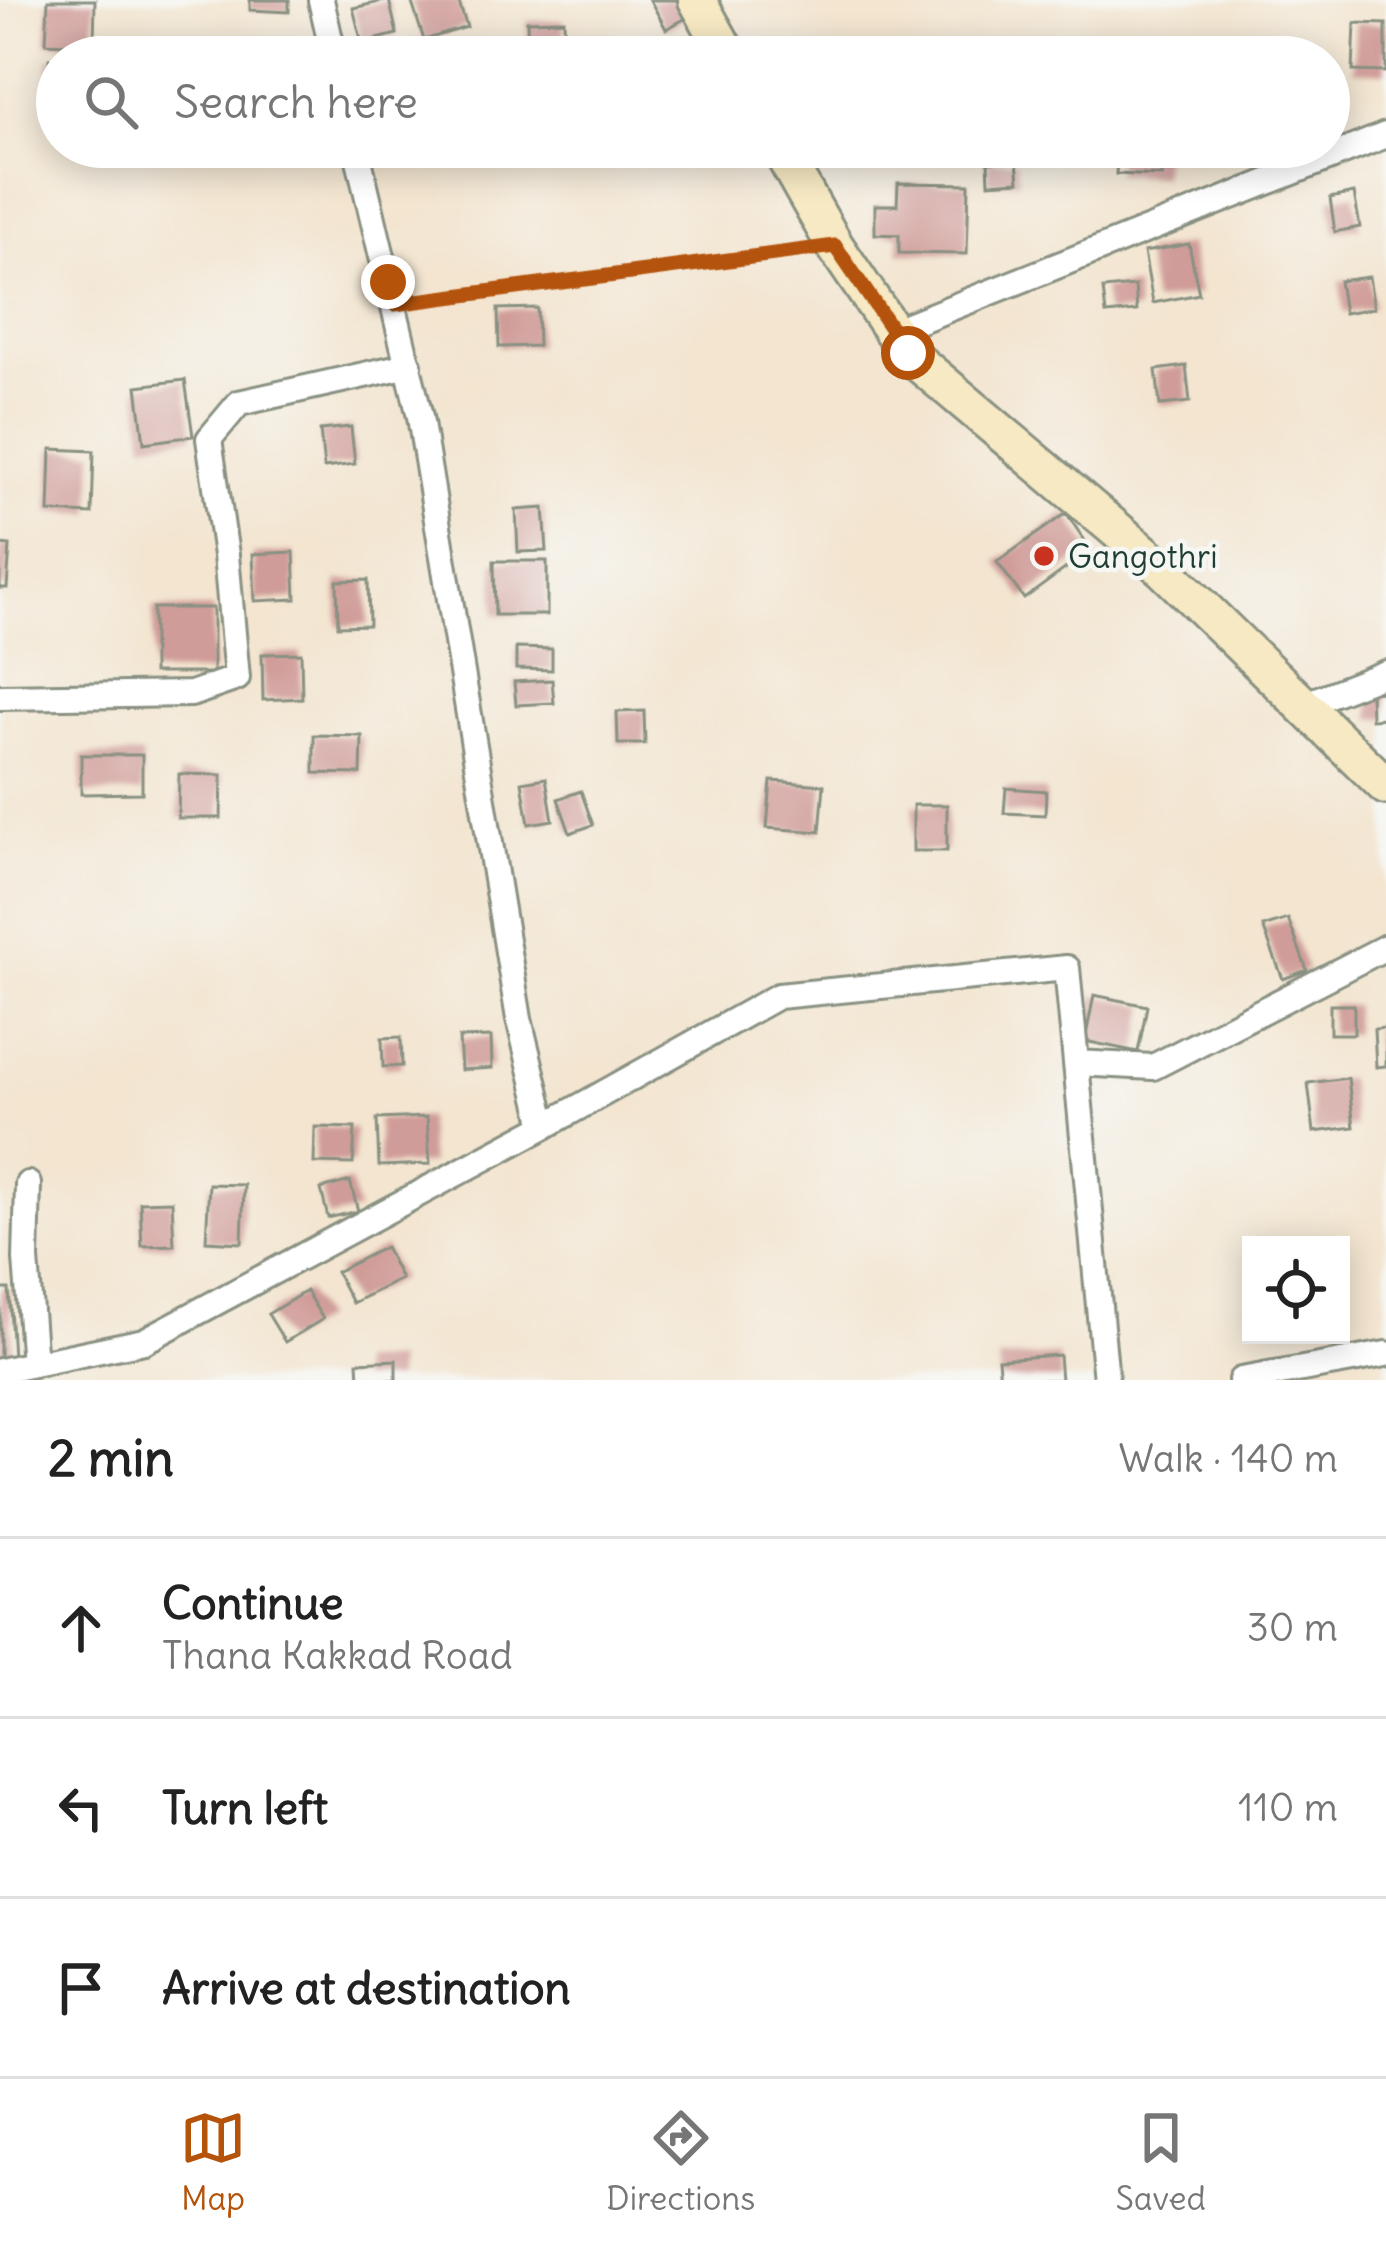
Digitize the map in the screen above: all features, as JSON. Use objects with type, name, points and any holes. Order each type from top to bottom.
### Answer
[{"type":"main road","points":[[697,0],[717,36]]},
{"type":"main road","points":[[791,168],[835,246],[908,353],[1163,569],[1386,786]]},
{"type":"street","points":[[321,0],[329,36]]},
{"type":"street","points":[[1350,149],[1386,135]]},
{"type":"street","points":[[361,168],[409,365],[519,1019],[545,1126]]},
{"type":"street","points":[[892,331],[1303,168]]},
{"type":"street","points":[[0,697],[191,694],[237,678],[209,439],[239,403],[409,365]]},
{"type":"street","points":[[1303,705],[1386,673]]},
{"type":"street","points":[[1076,1063],[1153,1067],[1386,947]]},
{"type":"street","points":[[0,1372],[43,1369],[144,1341],[778,996],[1066,968],[1106,1380]]},
{"type":"street","points":[[28,1184],[26,1259],[43,1369]]},
{"type":"street","points":[[1241,1380],[1386,1354]]},
{"type":"path","points":[[395,304],[835,246]]},
{"type":"building","points":[[48,0],[95,0],[94,36],[46,36]]},
{"type":"building","points":[[250,0],[289,0],[289,12],[250,10]]},
{"type":"building","points":[[389,0],[397,34],[360,36],[353,8]]},
{"type":"building","points":[[411,0],[458,0],[467,27],[423,36]]},
{"type":"building","points":[[650,0],[684,0],[692,15],[666,29]]},
{"type":"building","points":[[564,20],[564,36],[527,36],[527,21]]},
{"type":"building","points":[[1355,23],[1386,24],[1386,72],[1353,71]]},
{"type":"building","points":[[988,168],[1018,168],[1019,181],[989,183]]},
{"type":"building","points":[[1116,168],[1163,168],[1162,176],[1116,174]]},
{"type":"building","points":[[898,183],[969,184],[967,254],[899,253],[899,235],[875,234],[875,205],[897,205]]},
{"type":"building","points":[[1354,193],[1360,227],[1335,232],[1330,198]]},
{"type":"building","points":[[1189,244],[1199,294],[1153,303],[1144,252]]},
{"type":"building","points":[[1369,277],[1374,308],[1344,313],[1339,281]]},
{"type":"building","points":[[1135,286],[1137,311],[1106,314],[1103,289]]},
{"type":"building","points":[[537,308],[538,346],[499,347],[498,309]]},
{"type":"building","points":[[1186,366],[1190,402],[1160,405],[1156,370]]},
{"type":"building","points":[[185,380],[193,436],[144,443],[137,386]]},
{"type":"building","points":[[351,427],[355,464],[324,468],[320,430]]},
{"type":"building","points":[[51,449],[94,451],[92,514],[49,512]]},
{"type":"building","points":[[544,508],[547,551],[518,552],[516,510]]},
{"type":"building","name":"Gangothri","points":[[1066,513],[1091,550],[1024,599],[997,562]]},
{"type":"building","points":[[0,545],[10,546],[7,588],[0,588]]},
{"type":"building","points":[[294,552],[296,599],[255,601],[253,554]]},
{"type":"building","points":[[494,561],[547,561],[547,615],[495,615]]},
{"type":"building","points":[[368,580],[369,625],[338,626],[337,581]]},
{"type":"building","points":[[153,608],[213,608],[213,673],[153,673]]},
{"type":"building","points":[[516,648],[552,649],[552,670],[516,669]]},
{"type":"building","points":[[301,653],[302,698],[263,700],[262,654]]},
{"type":"building","points":[[552,680],[554,703],[516,705],[514,682]]},
{"type":"building","points":[[1386,691],[1386,718],[1371,719],[1370,692]]},
{"type":"building","points":[[644,711],[645,744],[618,744],[617,712]]},
{"type":"building","points":[[314,735],[362,736],[361,774],[314,773]]},
{"type":"building","points":[[81,755],[142,755],[142,793],[81,794]]},
{"type":"building","points":[[179,774],[222,775],[221,818],[178,818]]},
{"type":"building","points":[[546,778],[553,820],[529,824],[522,782]]},
{"type":"building","points":[[771,781],[824,785],[820,832],[767,828]]},
{"type":"building","points":[[1006,788],[1046,791],[1045,815],[1004,813]]},
{"type":"building","points":[[581,791],[593,825],[570,833],[558,799]]},
{"type":"building","points":[[913,805],[947,805],[947,851],[913,851]]},
{"type":"building","points":[[1288,919],[1307,970],[1283,979],[1263,927]]},
{"type":"building","points":[[1094,995],[1147,1006],[1138,1052],[1085,1041]]},
{"type":"building","points":[[1330,1005],[1354,1005],[1354,1034],[1330,1034]]},
{"type":"building","points":[[1386,1028],[1386,1066],[1376,1067],[1374,1029]]},
{"type":"building","points":[[401,1037],[402,1066],[383,1067],[382,1038]]},
{"type":"building","points":[[491,1037],[492,1068],[461,1070],[459,1038]]},
{"type":"building","points":[[1348,1078],[1354,1127],[1314,1132],[1308,1083]]},
{"type":"building","points":[[427,1117],[430,1164],[379,1166],[377,1119]]},
{"type":"building","points":[[315,1127],[355,1128],[353,1164],[314,1163]]},
{"type":"building","points":[[350,1181],[358,1211],[328,1218],[321,1189]]},
{"type":"building","points":[[209,1184],[244,1185],[242,1243],[206,1241]]},
{"type":"building","points":[[172,1201],[174,1245],[142,1246],[140,1202]]},
{"type":"building","points":[[385,1247],[401,1279],[352,1303],[336,1272]]},
{"type":"building","points":[[0,1289],[9,1289],[13,1358],[0,1359]]},
{"type":"building","points":[[306,1291],[323,1319],[285,1342],[268,1314]]},
{"type":"building","points":[[1059,1355],[1061,1380],[1000,1380],[998,1359]]},
{"type":"building","points":[[396,1360],[396,1380],[359,1380],[358,1362]]},
{"type":"place","name":"Gangothri","points":[[1044,556]]},
{"type":"route","points":[[388,282],[395,304],[835,246],[908,353]]}]
